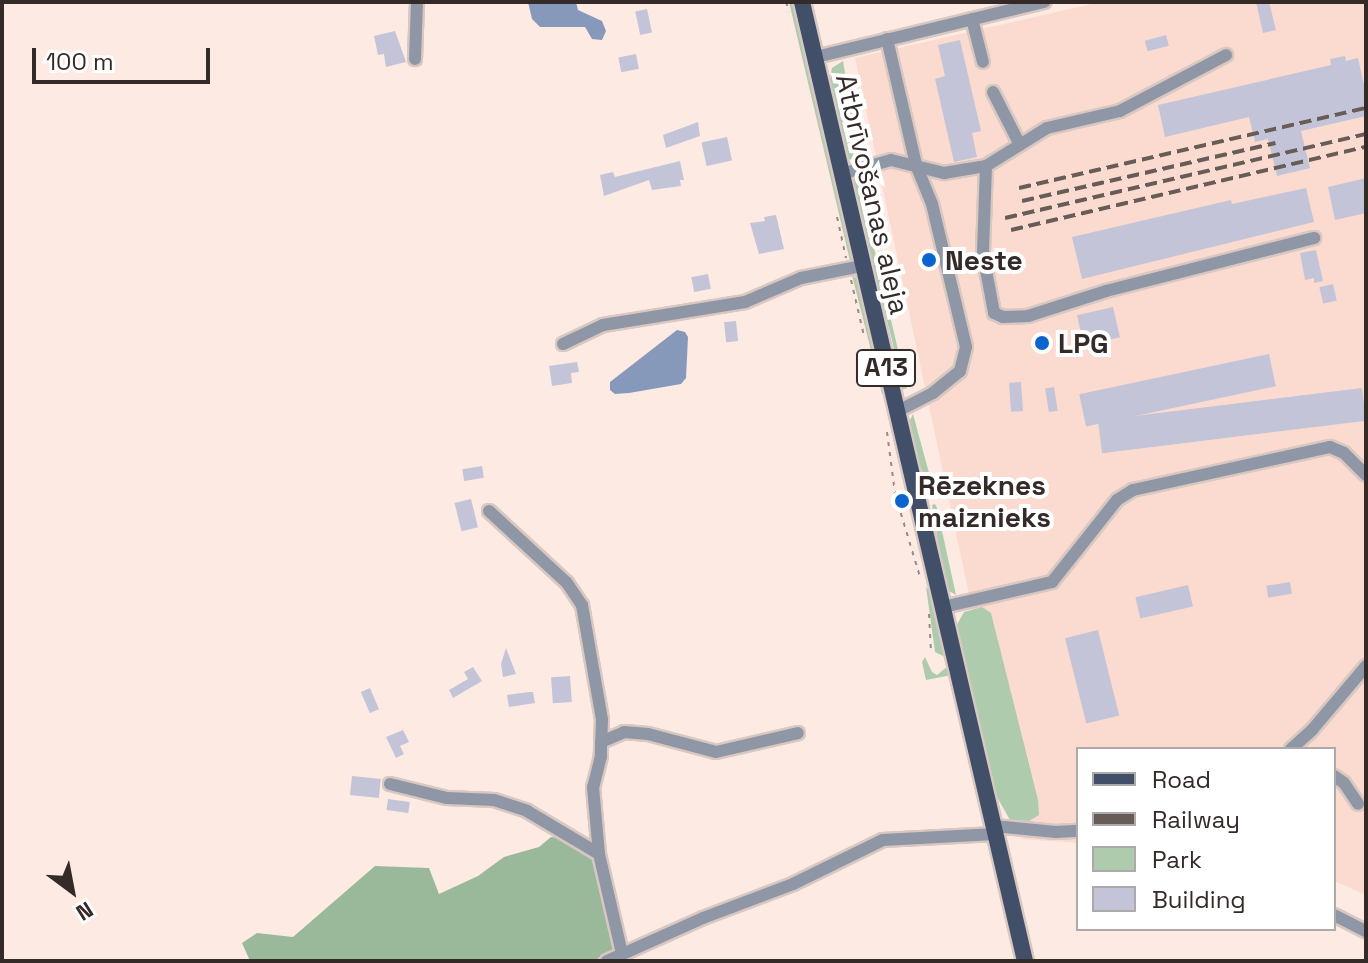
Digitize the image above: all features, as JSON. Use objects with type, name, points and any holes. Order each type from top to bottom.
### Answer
[{"type":"main road","name":"Atbrīvošanas aleja","points":[[802,2],[841,174],[855,268],[935,608],[959,677],[994,830]]},
{"type":"main road","name":"A13","points":[[994,830],[1025,961]]},
{"type":"street","points":[[415,59],[417,2]]},
{"type":"street","points":[[816,57],[1044,2]]},
{"type":"street","points":[[972,19],[983,62]]},
{"type":"street","points":[[887,39],[916,165],[932,204],[966,347],[960,371],[933,393],[890,417]]},
{"type":"street","points":[[841,174],[891,160],[944,173],[986,166],[1047,128],[1120,111],[1152,97],[1226,55]]},
{"type":"street","points":[[993,92],[1020,145]]},
{"type":"street","points":[[986,166],[983,254],[994,313],[1003,317],[1028,316],[1106,291],[1314,238]]},
{"type":"street","points":[[563,344],[603,325],[745,302],[801,278],[855,268]]},
{"type":"street","points":[[935,608],[1052,582],[1117,500],[1133,490],[1330,447],[1344,453],[1366,475]]},
{"type":"street","points":[[489,511],[567,583],[582,605],[595,666],[601,742],[593,787],[599,854],[622,954]]},
{"type":"street","points":[[1293,747],[1312,730],[1366,666]]},
{"type":"street","points":[[601,742],[624,732],[648,734],[716,752],[798,733]]},
{"type":"street","points":[[1336,777],[1344,783],[1358,804]]},
{"type":"street","points":[[390,784],[447,798],[494,800],[527,811],[599,854]]},
{"type":"street","points":[[607,961],[793,884],[883,840],[994,830],[1076,831]]},
{"type":"street","points":[[1336,916],[1366,931]]},
{"type":"path","points":[[786,2],[790,17]]},
{"type":"path","points":[[834,205],[855,268],[865,341]]},
{"type":"path","points":[[890,417],[895,494],[921,581]]},
{"type":"path","points":[[931,651],[935,608]]},
{"type":"shaded area","points":[[1100,2],[1366,2],[1366,895],[1336,882],[1336,747],[1076,747],[1076,843],[1021,839],[855,58]]},
{"type":"green space","points":[[789,2],[793,2],[836,175],[853,258],[851,265]]},
{"type":"green space","points":[[843,61],[860,160],[853,161],[846,157],[830,79],[832,68]]},
{"type":"green space","points":[[863,172],[867,218],[907,388],[899,391],[893,344],[852,186],[855,177]]},
{"type":"green space","points":[[852,275],[858,280],[885,392],[882,394]]},
{"type":"green space","points":[[913,414],[932,484],[929,486],[914,453],[908,424]]},
{"type":"green space","points":[[935,504],[956,595],[949,591],[942,569],[932,505]]},
{"type":"green space","points":[[926,587],[932,594],[952,675],[926,680],[922,662],[925,657],[932,672],[937,675],[948,666],[945,657],[935,652]]},
{"type":"green space","points":[[982,607],[991,613],[1038,800],[1039,815],[1029,821],[1010,820],[997,797],[955,628],[964,612]]},
{"type":"green space","points":[[551,837],[570,839],[599,857],[617,947],[594,961],[250,961],[242,943],[257,933],[293,937],[375,866],[429,868],[439,894],[478,876],[504,857],[539,847]]},
{"type":"water","points":[[528,2],[576,2],[578,10],[602,21],[606,31],[602,40],[592,39],[585,27],[540,27],[532,19]]},
{"type":"water","points":[[677,330],[685,332],[688,337],[686,378],[681,384],[629,393],[615,394],[610,390],[610,382]]},
{"type":"building","points":[[1256,2],[1269,2],[1276,30],[1263,33]]},
{"type":"building","points":[[647,9],[652,32],[640,35],[635,11]]},
{"type":"building","points":[[395,31],[406,62],[386,67],[384,54],[378,55],[374,36]]},
{"type":"building","points":[[1166,35],[1169,46],[1148,51],[1145,41]]},
{"type":"building","points":[[960,40],[981,131],[972,133],[977,157],[954,162],[935,79],[945,76],[938,45]]},
{"type":"building","points":[[636,54],[639,69],[621,72],[618,57]]},
{"type":"building","points":[[1345,56],[1346,61],[1358,58],[1366,94],[1366,116],[1301,131],[1310,168],[1277,176],[1268,139],[1255,142],[1249,117],[1165,137],[1158,105],[1331,65],[1330,59]]},
{"type":"building","points":[[698,122],[700,136],[666,148],[663,135]]},
{"type":"building","points":[[727,137],[732,160],[707,166],[702,142]]},
{"type":"building","points":[[680,161],[684,180],[680,180],[681,186],[652,190],[649,180],[604,196],[600,175],[613,172],[615,177]]},
{"type":"building","points":[[1366,178],[1366,213],[1335,220],[1328,187]]},
{"type":"building","points":[[1306,188],[1314,222],[1082,279],[1072,237],[1231,200],[1232,204]]},
{"type":"building","points":[[776,215],[784,249],[759,254],[750,223],[765,221],[764,217]]},
{"type":"building","points":[[1316,250],[1323,281],[1314,283],[1314,278],[1305,280],[1300,253]]},
{"type":"building","points":[[708,274],[711,289],[694,292],[691,277]]},
{"type":"building","points":[[1333,284],[1337,301],[1323,304],[1319,287]]},
{"type":"building","points":[[1113,307],[1120,337],[1084,346],[1077,315]]},
{"type":"building","points":[[736,321],[738,341],[726,342],[724,322]]},
{"type":"building","points":[[1269,354],[1276,386],[1086,427],[1079,394]]},
{"type":"building","points":[[577,362],[579,372],[571,373],[572,383],[552,386],[549,366]]},
{"type":"building","points":[[1021,382],[1023,411],[1011,412],[1009,383]]},
{"type":"building","points":[[1054,387],[1058,411],[1049,412],[1045,388]]},
{"type":"building","points":[[1362,388],[1366,421],[1102,453],[1098,420]]},
{"type":"building","points":[[482,466],[484,478],[464,481],[462,469]]},
{"type":"building","points":[[471,499],[478,527],[462,531],[455,503]]},
{"type":"building","points":[[1290,582],[1292,594],[1268,598],[1266,586]]},
{"type":"building","points":[[1188,585],[1193,606],[1140,619],[1135,597]]},
{"type":"building","points":[[1098,630],[1119,715],[1086,724],[1065,638]]},
{"type":"building","points":[[506,648],[516,674],[503,677],[501,664]]},
{"type":"building","points":[[473,667],[482,681],[453,698],[449,690],[468,679],[464,672]]},
{"type":"building","points":[[570,676],[572,702],[553,703],[551,677]]},
{"type":"building","points":[[370,688],[379,709],[370,713],[361,692]]},
{"type":"building","points":[[533,692],[535,703],[509,707],[507,695]]},
{"type":"building","points":[[403,730],[409,742],[400,746],[404,754],[396,758],[386,737]]},
{"type":"building","points":[[352,776],[381,779],[379,798],[350,795]]},
{"type":"building","points":[[388,799],[410,802],[408,813],[386,810]]},
{"type":"railway","points":[[1019,188],[1366,108]]},
{"type":"railway","points":[[1005,218],[1366,134]]},
{"type":"railway","points":[[1022,201],[1275,143]]},
{"type":"railway","points":[[1011,230],[1366,147]]},
{"type":"place","name":"Neste","points":[[929,260]]},
{"type":"place","name":"LPG","points":[[1042,343]]},
{"type":"place","name":"Rēzeknes maiznieks","points":[[902,501]]}]
